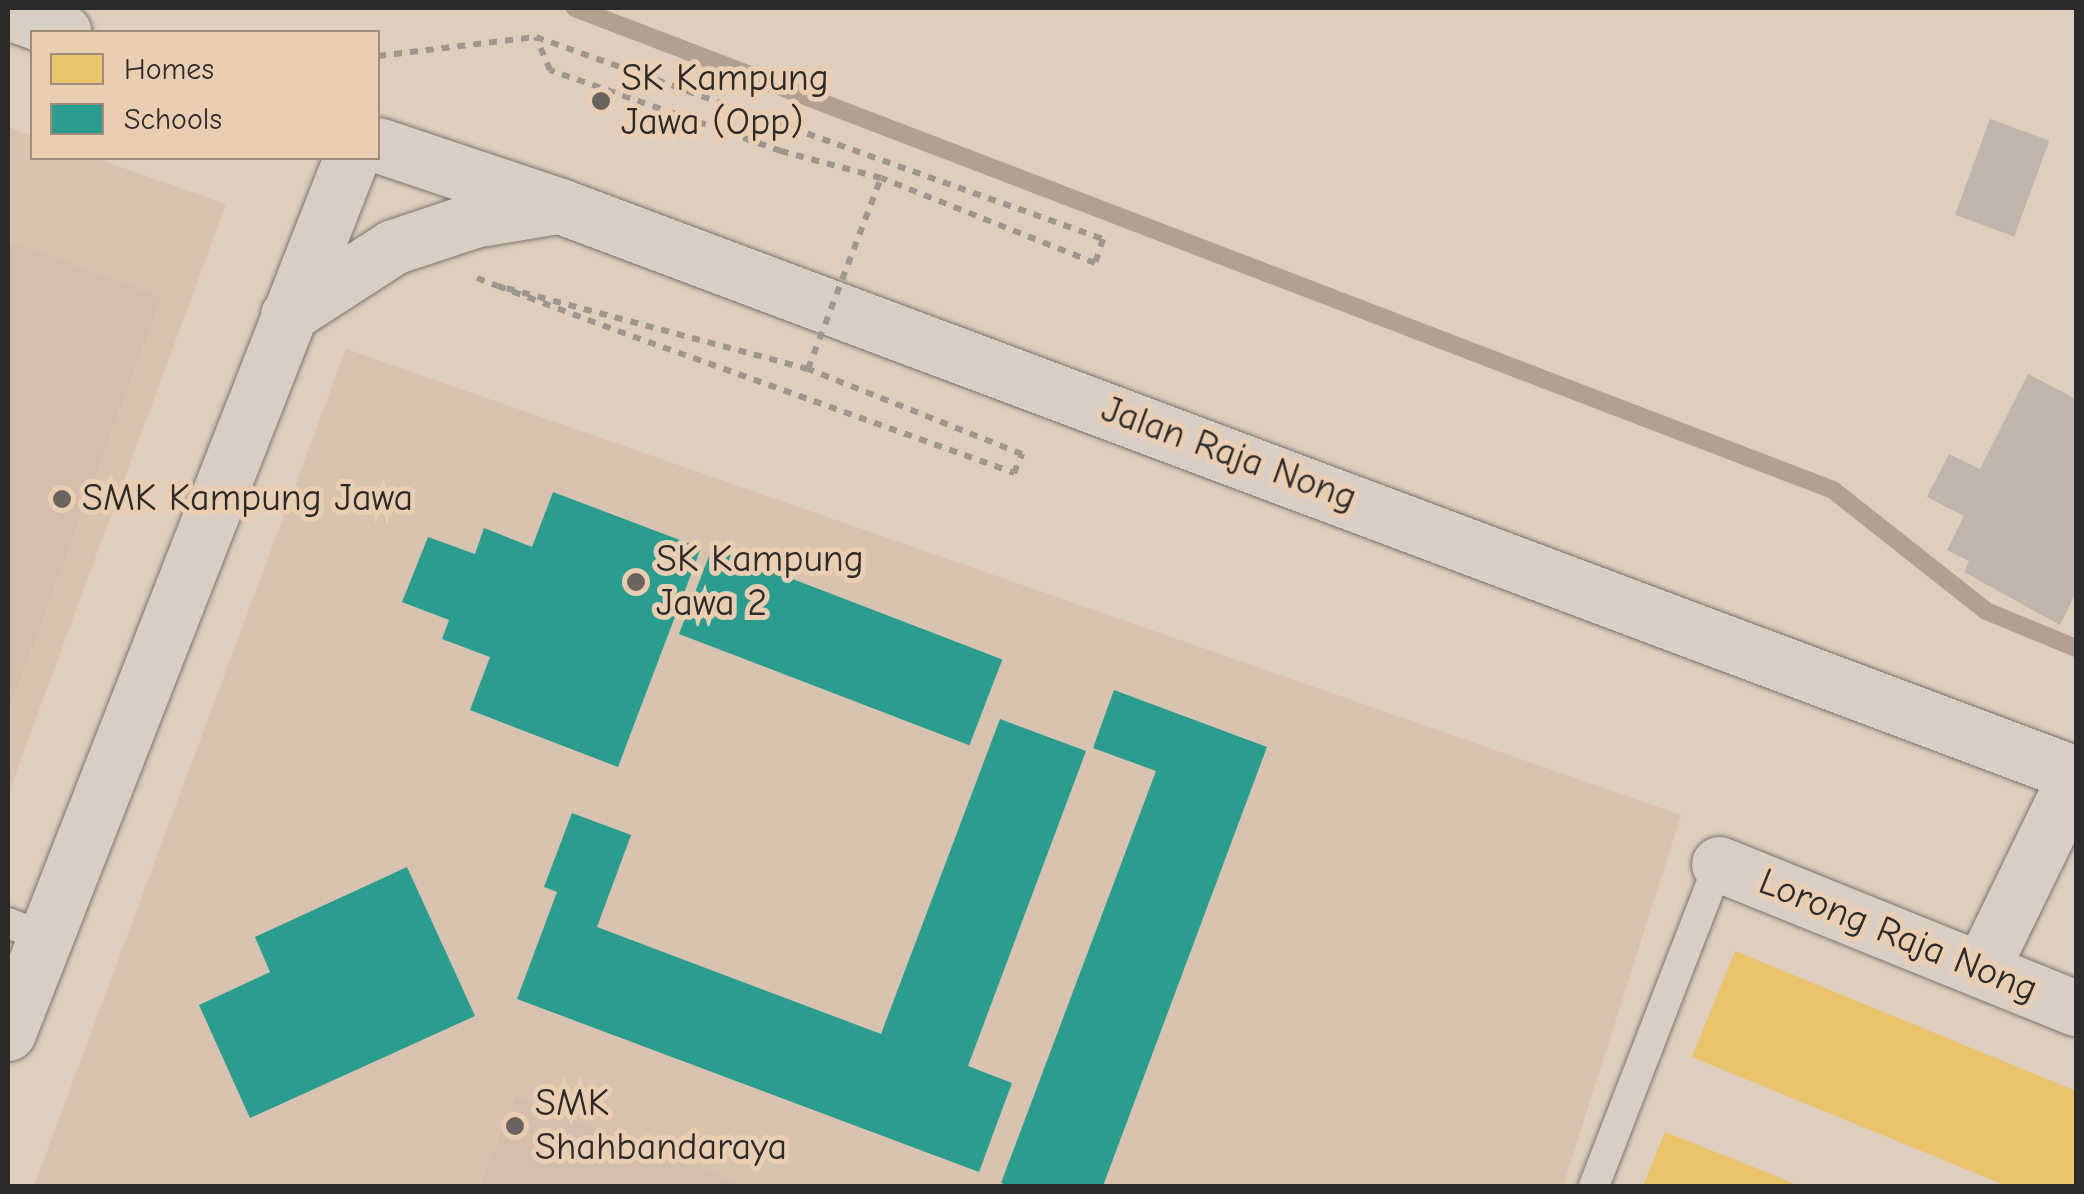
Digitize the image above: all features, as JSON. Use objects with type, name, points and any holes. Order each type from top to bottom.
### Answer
[{"type":"main road","points":[[8,12],[58,30]]},
{"type":"main road","name":"Jalan Raja Nong","points":[[380,146],[560,206],[2076,774]]},
{"type":"main road","points":[[8,1033],[26,930],[288,315],[349,160]]},
{"type":"main road","points":[[288,315],[393,247],[474,220],[560,206]]},
{"type":"main road","points":[[1981,970],[2076,774]]},
{"type":"main road","name":"Lorong Raja Nong","points":[[1719,864],[2076,1008]]},
{"type":"lane","points":[[1594,1186],[1719,864]]},
{"type":"path","points":[[380,56],[536,37],[1103,239],[1095,263],[882,178],[780,151],[550,70],[536,37]]},
{"type":"path","points":[[808,369],[882,178]]},
{"type":"path","points":[[393,247],[618,331],[1014,474],[1022,454],[808,369],[710,338],[498,286]]},
{"type":"shaded area","name":"SMK Kampung Jawa","points":[[8,127],[30,135],[30,160],[101,160],[226,204],[8,794]]},
{"type":"shaded area","points":[[8,241],[161,297],[8,713]]},
{"type":"shaded area","name":"SK Kampung Jawa 2","points":[[346,349],[1681,815],[1563,1186],[34,1186]]},
{"type":"shaded area","points":[[516,1097],[744,1186],[480,1186]]},
{"type":"building: Homes","points":[[1735,951],[2076,1091],[2076,1186],[2007,1186],[1692,1057]]},
{"type":"building: Homes","points":[[1665,1132],[1761,1170],[1799,1186],[1643,1186]]},
{"type":"building: Schools","points":[[553,492],[701,548],[618,767],[470,710],[490,657],[442,639],[449,620],[402,602],[428,537],[475,554],[484,528],[532,547]]},
{"type":"building: Schools","points":[[712,548],[1002,659],[969,745],[679,634]]},
{"type":"building: Schools","points":[[1114,690],[1267,747],[1103,1186],[1010,1186],[1001,1183],[1156,771],[1093,748]]},
{"type":"building: Schools","points":[[1000,719],[1086,751],[968,1066],[1012,1083],[979,1172],[517,999],[557,892],[544,887],[572,813],[631,835],[597,927],[881,1034]]},
{"type":"building: Schools","points":[[407,867],[475,1016],[250,1118],[199,1005],[270,972],[255,937]]},
{"type":"building: Other","points":[[1990,119],[2049,141],[2014,236],[1955,215]]},
{"type":"building: Other","points":[[2028,374],[2076,399],[2076,592],[2060,625],[1964,572],[1969,561],[1947,550],[1964,516],[1927,497],[1949,454],[1980,469]]},
{"type":"waterway","points":[[575,8],[1833,490],[1986,611],[2076,648]]},
{"type":"place","name":"SK Kampung Jawa (Opp)","points":[[601,101]]},
{"type":"place","name":"SMK Kampung Jawa","points":[[62,499]]},
{"type":"place","name":"SK Kampung Jawa 2","points":[[636,582]]},
{"type":"place","name":"SMK Shahbandaraya","points":[[515,1126]]}]
